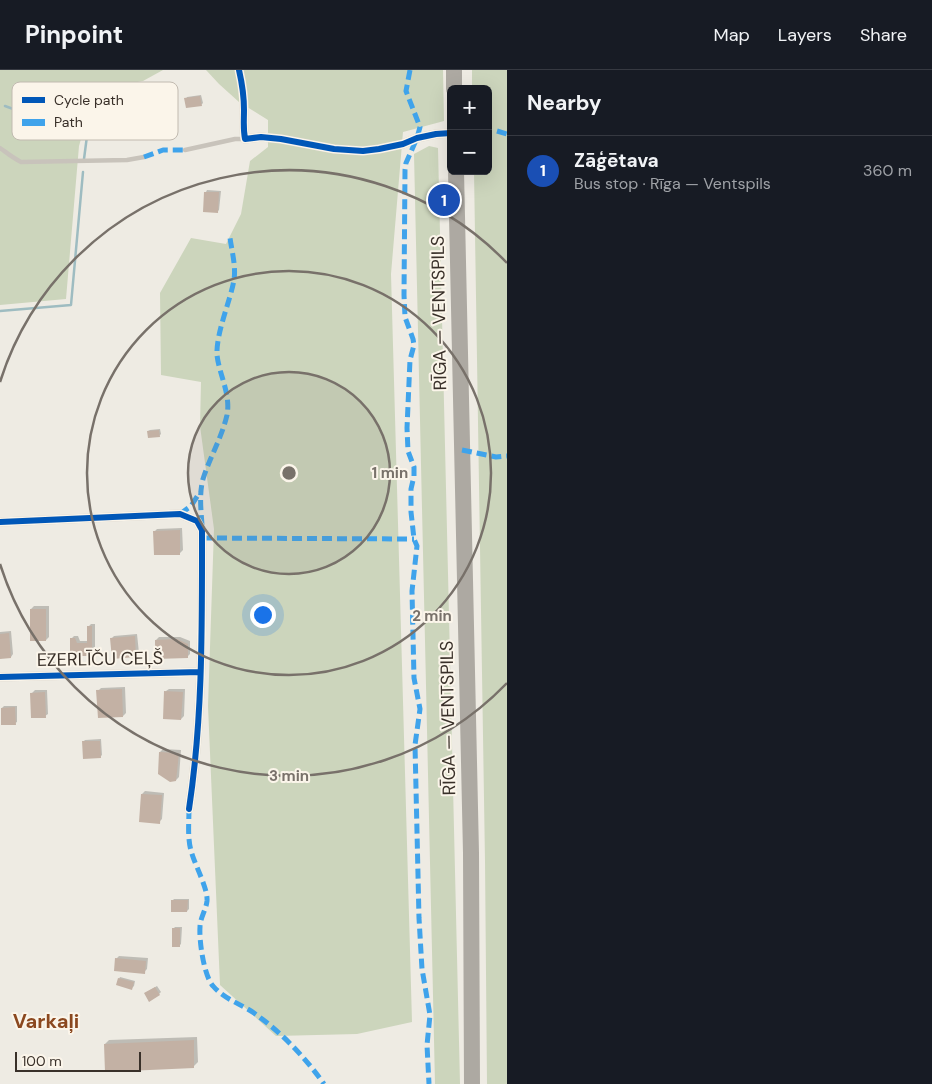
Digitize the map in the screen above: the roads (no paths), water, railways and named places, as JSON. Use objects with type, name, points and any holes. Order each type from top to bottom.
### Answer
[{"type":"highway","points":[[454,70],[454,85]]},
{"type":"highway","name":"RĪGA — VENTSPILS","points":[[456,175],[471,853],[472,1084]]},
{"type":"street","points":[[238,70],[242,83],[243,128],[246,139],[261,137],[281,139],[334,149],[363,151],[403,144],[417,138],[447,133]]},
{"type":"street","points":[[0,522],[180,514],[197,521],[202,530],[199,722],[189,809]]},
{"type":"street","name":"EZERLĪČU CEĻŠ","points":[[0,677],[200,672]]},
{"type":"lane","points":[[185,150],[235,139],[246,139]]},
{"type":"lane","points":[[0,148],[12,158],[21,162],[127,160],[144,157]]},
{"type":"waterway","points":[[5,106],[12,109]]},
{"type":"waterway","points":[[84,159],[86,140]]},
{"type":"waterway","points":[[0,311],[71,305],[83,172]]},
{"type":"place","name":"Zāģētava","points":[[444,200]]},
{"type":"district","name":"Varkaļi","points":[[46,1021]]}]
